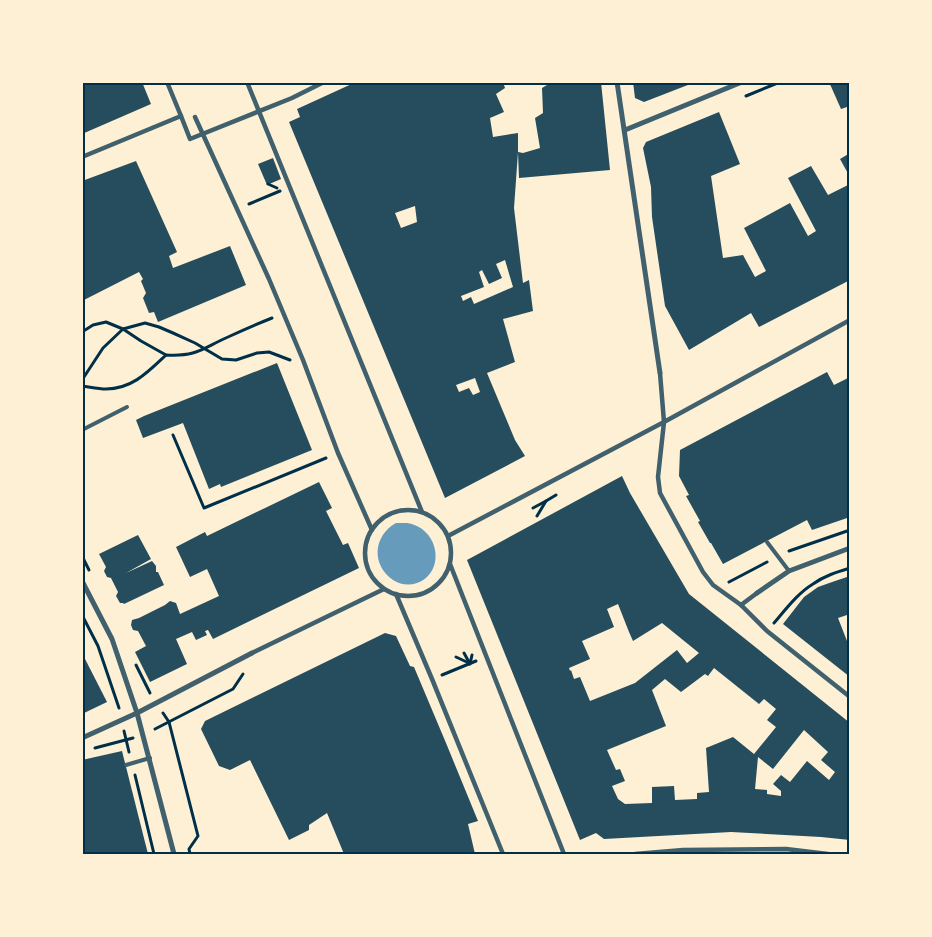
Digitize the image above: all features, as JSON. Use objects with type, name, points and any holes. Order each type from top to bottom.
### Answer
[{"type":"street","points":[[167,82],[190,139],[292,98],[324,82]]},
{"type":"street","points":[[247,82],[422,512]]},
{"type":"street","points":[[617,82],[660,373],[664,422],[658,477],[660,493],[706,577],[717,588],[741,605],[767,631],[850,697]]},
{"type":"street","points":[[624,130],[742,82]]},
{"type":"street","points":[[82,157],[181,116]]},
{"type":"street","points":[[195,117],[269,278],[303,360],[338,453],[372,530]]},
{"type":"street","points":[[448,536],[664,422],[850,320]]},
{"type":"street","points":[[404,510],[422,512],[441,524],[448,536],[452,550],[450,564],[444,577],[434,588],[422,594],[408,597],[384,589],[374,580],[368,568],[365,555],[366,542],[380,520],[392,513],[404,510]]},
{"type":"street","points":[[741,605],[789,571],[850,548]]},
{"type":"street","points":[[450,564],[564,854]]},
{"type":"street","points":[[82,580],[112,639],[137,712],[174,854]]},
{"type":"street","points":[[82,738],[384,589]]},
{"type":"street","points":[[396,594],[503,854]]},
{"type":"street","points":[[635,854],[684,850],[786,849],[828,854]]},
{"type":"lane","points":[[82,430],[127,407]]},
{"type":"lane","points":[[766,542],[789,571]]},
{"type":"lane","points":[[126,765],[150,758]]},
{"type":"path","points":[[238,209],[290,187]]},
{"type":"path","points":[[82,332],[93,325],[106,322],[123,329],[141,342],[166,355],[179,356],[189,355],[205,349],[261,323]]},
{"type":"path","points":[[82,380],[104,348],[123,329],[145,323],[160,327],[196,343],[222,359],[236,360],[257,353],[269,352],[288,360],[303,360]]},
{"type":"path","points":[[82,386],[106,389],[127,386],[138,380],[166,355]]},
{"type":"path","points":[[173,435],[204,508],[338,453]]},
{"type":"path","points":[[767,631],[795,599],[812,584],[850,568]]},
{"type":"path","points":[[470,664],[473,650]]},
{"type":"path","points":[[464,653],[470,664]]},
{"type":"path","points":[[456,657],[470,664]]},
{"type":"path","points":[[432,679],[486,657]]},
{"type":"water","points":[[396,523],[407,523],[421,528],[434,545],[434,566],[427,577],[417,583],[405,584],[393,580],[381,567],[378,559],[379,543],[383,535]]},
{"type":"building","points":[[82,82],[142,82],[151,104],[82,134]]},
{"type":"building","points":[[356,82],[503,82],[505,88],[496,94],[504,112],[490,118],[493,137],[518,133],[514,208],[523,283],[529,280],[533,311],[503,319],[515,362],[487,373],[515,440],[525,456],[445,498],[289,122],[300,117],[297,109]],"holes":[[[415,206],[417,222],[401,228],[395,213]],[[505,260],[513,287],[474,304],[471,297],[463,301],[461,296],[484,287],[479,272],[482,270],[489,284],[502,278],[496,264]],[[475,378],[480,392],[473,395],[469,388],[459,392],[456,385]]]},
{"type":"building","points":[[552,82],[601,82],[610,170],[519,178],[518,152],[523,153],[540,148],[535,118],[543,113],[542,88]]},
{"type":"building","points":[[633,82],[693,83],[644,102],[635,98]]},
{"type":"building","points":[[829,82],[850,82],[850,106],[841,109]]},
{"type":"building","points":[[719,112],[740,164],[711,176],[723,258],[743,255],[755,277],[766,271],[744,228],[790,203],[808,236],[816,231],[788,178],[811,166],[828,195],[850,184],[850,280],[759,327],[751,313],[689,350],[665,306],[652,217],[651,187],[643,148],[646,142]]},
{"type":"building","points":[[850,153],[850,177],[840,159]]},
{"type":"building","points":[[273,158],[281,179],[267,185],[258,164]]},
{"type":"building","points":[[136,161],[177,252],[169,256],[173,268],[230,246],[246,285],[158,322],[154,312],[149,313],[143,298],[146,293],[141,281],[143,279],[139,272],[82,301],[82,181]]},
{"type":"building","points":[[277,363],[312,450],[221,487],[220,484],[209,489],[183,423],[143,438],[136,420]]},
{"type":"building","points":[[827,372],[834,385],[850,377],[850,517],[812,530],[807,520],[723,564],[698,522],[700,521],[686,496],[689,495],[679,476],[680,450]]},
{"type":"building","points":[[622,476],[689,594],[850,723],[850,840],[731,832],[604,839],[596,833],[580,840],[467,560]],"holes":[[[618,604],[633,641],[662,623],[699,653],[687,663],[677,650],[635,683],[590,701],[580,677],[574,679],[569,668],[590,659],[582,641],[614,627],[607,609]],[[714,668],[759,704],[764,699],[776,709],[767,720],[776,727],[754,754],[733,737],[706,748],[709,792],[697,793],[697,799],[675,800],[674,786],[652,787],[652,803],[625,804],[618,799],[612,786],[625,781],[620,769],[616,770],[607,750],[666,726],[652,690],[665,679],[681,692],[705,674],[708,676]],[[804,730],[828,752],[821,760],[835,772],[829,780],[807,761],[790,782],[781,775],[773,784],[781,791],[781,796],[767,794],[767,790],[755,789],[758,757],[773,769]]]},
{"type":"building","points":[[319,482],[332,508],[326,511],[343,545],[348,543],[359,568],[213,639],[208,630],[205,631],[207,635],[196,640],[192,632],[176,639],[187,664],[150,682],[135,652],[146,646],[138,631],[133,630],[132,620],[170,601],[176,603],[180,614],[219,596],[207,569],[190,577],[176,547],[205,532],[207,536]]},
{"type":"building","points":[[138,535],[151,559],[126,573],[152,561],[164,585],[124,604],[120,603],[116,596],[118,592],[111,578],[107,577],[104,571],[106,567],[99,554]]},
{"type":"building","points":[[850,576],[850,621],[847,615],[838,618],[847,641],[850,641],[850,677],[783,624],[804,597],[818,587]]},
{"type":"building","points":[[385,633],[396,636],[410,666],[414,667],[478,821],[468,824],[475,854],[344,854],[327,813],[309,825],[309,830],[289,840],[250,760],[230,770],[219,766],[201,729],[205,721]]},
{"type":"building","points":[[82,653],[107,702],[82,714]]},
{"type":"building","points":[[122,751],[148,854],[82,854],[82,760]]}]
